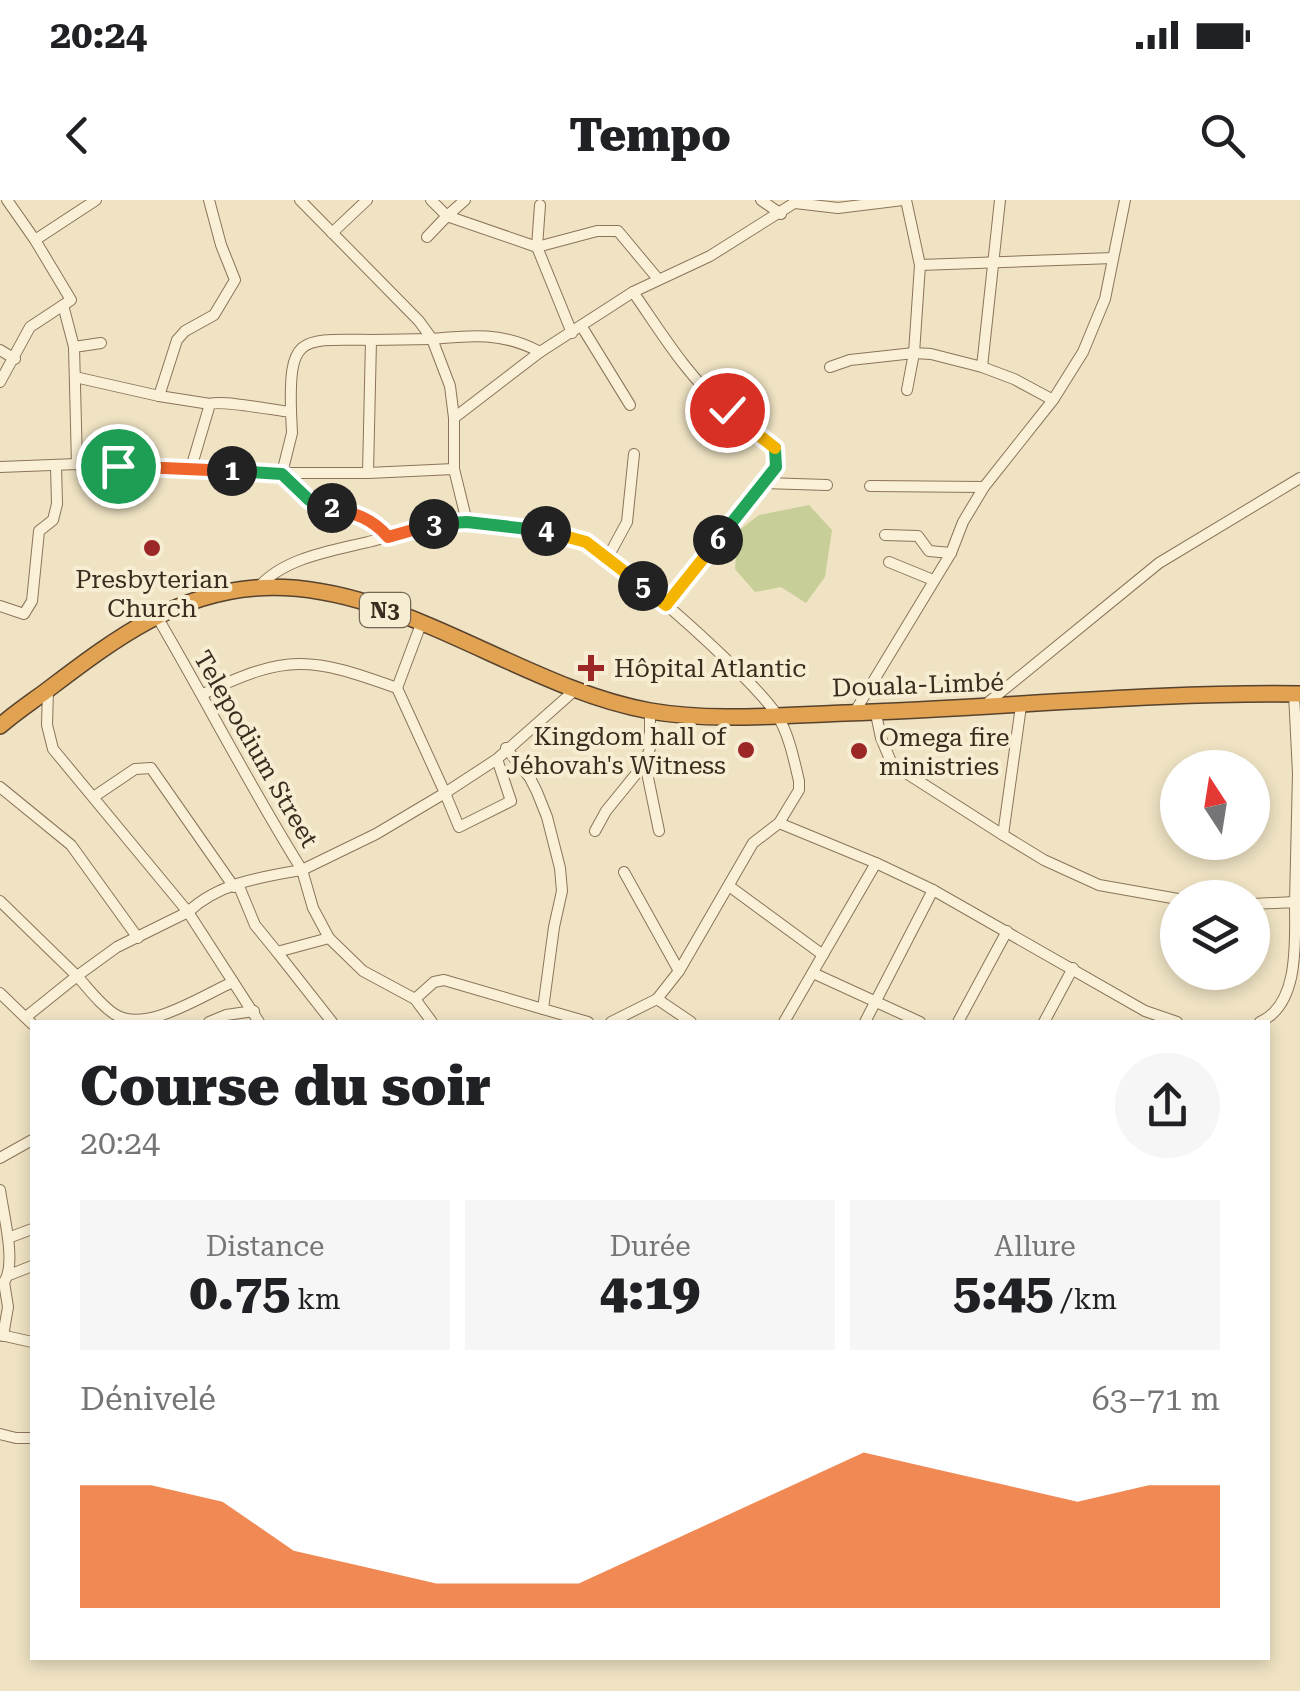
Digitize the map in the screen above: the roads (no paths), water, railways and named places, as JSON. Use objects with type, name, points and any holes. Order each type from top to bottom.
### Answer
[{"type":"highway","name":"Douala-Limbé","points":[[0,726],[8,713],[156,616],[180,604],[258,588],[306,590],[356,600],[575,690],[650,711],[876,714],[1297,694]]},
{"type":"street","points":[[0,382],[30,328],[71,300],[7,200]]},
{"type":"street","points":[[35,240],[96,200]]},
{"type":"street","points":[[159,396],[177,340],[185,331],[214,316],[235,280],[210,200]]},
{"type":"street","points":[[300,200],[432,339],[450,386],[454,470],[467,522]]},
{"type":"street","points":[[332,233],[367,200]]},
{"type":"street","points":[[431,200],[447,216],[536,247],[597,231],[618,231],[658,279]]},
{"type":"street","points":[[427,237],[465,200]]},
{"type":"street","points":[[761,200],[781,214]]},
{"type":"street","points":[[454,418],[540,352],[633,292],[710,256],[797,202],[838,208],[905,200],[920,265],[914,353],[907,390]]},
{"type":"street","points":[[982,367],[1000,200]]},
{"type":"street","points":[[854,713],[951,554],[984,487],[1053,400],[1096,325],[1125,200]]},
{"type":"street","points":[[540,205],[536,247],[577,330],[630,404]]},
{"type":"street","points":[[920,265],[1113,258]]},
{"type":"street","points":[[633,292],[708,392],[776,448],[778,461],[666,605]]},
{"type":"street","points":[[62,305],[74,347],[78,464]]},
{"type":"street","points":[[282,474],[292,432],[290,368],[301,350],[322,339],[502,336],[540,352]]},
{"type":"street","points":[[368,473],[371,340]]},
{"type":"street","points":[[74,347],[102,343]]},
{"type":"street","points":[[0,350],[14,359]]},
{"type":"street","points":[[830,366],[914,353],[982,367],[1053,400]]},
{"type":"street","points":[[75,377],[159,396],[291,412]]},
{"type":"street","points":[[191,468],[210,404]]},
{"type":"street","points":[[608,558],[627,522],[634,454]]},
{"type":"street","points":[[0,467],[78,464],[282,474],[454,470]]},
{"type":"street","points":[[0,606],[24,614],[32,601],[39,532],[53,520],[57,504],[56,466]]},
{"type":"street","points":[[282,474],[309,500],[362,515],[388,537]]},
{"type":"street","points":[[980,708],[1159,562],[1300,478]]},
{"type":"street","points":[[764,483],[827,485]]},
{"type":"street","points":[[870,486],[984,487]]},
{"type":"street","points":[[258,588],[279,568],[433,524],[467,522],[566,534],[608,558],[666,605],[785,715],[799,790],[780,823],[753,842],[657,999],[615,1020]]},
{"type":"street","points":[[885,535],[918,536],[929,551],[951,554]]},
{"type":"street","points":[[889,562],[933,580]]},
{"type":"street","name":"Telepodium Street","points":[[30,1020],[77,976],[117,947],[188,912],[204,898],[236,885],[302,870],[156,616]]},
{"type":"street","points":[[421,624],[397,688],[459,827],[510,803],[497,759]]},
{"type":"street","points":[[203,694],[254,671],[303,662],[397,688]]},
{"type":"street","points":[[48,690],[47,725],[53,749],[188,912],[258,1020]]},
{"type":"street","points":[[431,1020],[415,999],[363,971],[329,938],[313,908],[302,870],[376,834],[497,759],[575,690]]},
{"type":"street","points":[[1263,1020],[1281,1007],[1291,982],[1298,902],[1297,694]]},
{"type":"street","points":[[1003,834],[1020,706]]},
{"type":"street","points":[[595,831],[613,801],[645,763],[650,748],[650,711]]},
{"type":"street","points":[[876,714],[892,764],[1044,860],[1099,885],[1160,896]]},
{"type":"street","points":[[506,748],[537,792],[560,868],[562,891],[543,1010]]},
{"type":"street","points":[[645,763],[658,831]]},
{"type":"street","points":[[95,796],[135,769],[152,768],[236,885],[255,924],[330,1020]]},
{"type":"street","points":[[0,788],[71,845],[138,938]]},
{"type":"street","points":[[780,823],[933,890],[1145,1010],[1172,1020]]},
{"type":"street","points":[[785,1020],[876,863]]},
{"type":"street","points":[[624,872],[678,970]]},
{"type":"street","points":[[728,886],[823,955]]},
{"type":"street","points":[[866,1020],[933,890]]},
{"type":"street","points":[[0,901],[120,1017],[131,1020]]},
{"type":"street","points":[[1270,903],[1298,902]]},
{"type":"street","points":[[959,1020],[1007,930]]},
{"type":"street","points":[[277,952],[329,938]]},
{"type":"street","points":[[1045,1020],[1073,968]]},
{"type":"street","points":[[813,973],[916,1020]]},
{"type":"street","points":[[415,999],[434,982],[444,980],[580,1020]]},
{"type":"street","points":[[154,1020],[233,982]]},
{"type":"street","points":[[0,993],[29,1021]]},
{"type":"street","points":[[657,999],[688,1020]]},
{"type":"street","points":[[213,1020],[254,1010]]},
{"type":"street","points":[[1139,1020],[1145,1010]]},
{"type":"street","points":[[0,1158],[30,1141]]},
{"type":"street","points":[[0,1190],[9,1275]]},
{"type":"street","points":[[8,1238],[30,1231]]},
{"type":"street","points":[[30,1267],[9,1275],[4,1282],[8,1307],[2,1335],[30,1342]]},
{"type":"street","points":[[0,1434],[30,1438]]},
{"type":"place","name":"Presbyterian Church","points":[[152,548]]},
{"type":"place","name":"Hôpital Atlantic","points":[[591,668]]},
{"type":"place","name":"Kingdom hall of Jéhovah's Witness","points":[[746,750]]},
{"type":"place","name":"Omega fire ministries","points":[[859,751]]}]
